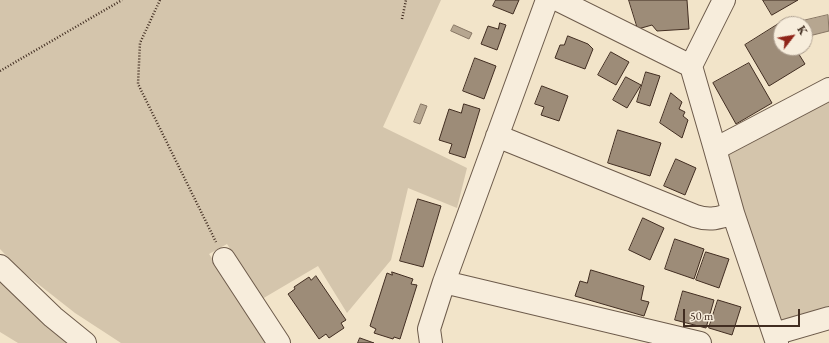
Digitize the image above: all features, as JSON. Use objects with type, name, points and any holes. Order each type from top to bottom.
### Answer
[{"type":"street","points":[[431,343],[429,329],[444,282],[547,0]]},
{"type":"street","points":[[558,0],[690,66]]},
{"type":"street","points":[[724,0],[690,66],[733,213],[775,338],[829,318]]},
{"type":"street","points":[[715,149],[829,89]]},
{"type":"street","points":[[497,136],[705,219],[714,219],[733,213]]},
{"type":"street","points":[[224,259],[279,343]]},
{"type":"street","points":[[0,266],[53,317],[85,343]]},
{"type":"street","points":[[444,282],[700,343]]},
{"type":"path","points":[[0,71],[122,0]]},
{"type":"path","points":[[160,0],[140,43],[138,84],[224,259]]},
{"type":"path","points":[[402,18],[406,0]]},
{"type":"shaded area","points":[[0,0],[441,0],[383,127],[467,168],[457,208],[408,188],[391,260],[347,313],[318,266],[262,299],[227,244],[209,254],[269,343],[121,343],[75,313],[19,269],[0,249]]},
{"type":"shaded area","points":[[828,15],[829,31],[813,35],[813,18]]},
{"type":"shaded area","points":[[454,25],[472,33],[469,39],[451,31]]},
{"type":"shaded area","points":[[829,101],[829,306],[778,321],[727,156]]},
{"type":"shaded area","points":[[421,104],[427,106],[420,124],[414,122]]},
{"type":"shaded area","points":[[0,281],[69,343],[18,343],[0,332]]},
{"type":"building","points":[[496,0],[519,0],[513,14],[493,6]]},
{"type":"building","points":[[629,0],[687,0],[689,29],[657,31],[652,25],[638,29]]},
{"type":"building","points":[[763,0],[798,0],[772,15]]},
{"type":"building","points":[[500,23],[506,25],[497,50],[481,44],[488,26],[498,29]]},
{"type":"building","points":[[773,27],[773,56],[800,56],[805,64],[769,86],[745,45]]},
{"type":"building","points":[[568,36],[588,44],[593,49],[585,69],[555,58],[560,45],[564,45]]},
{"type":"building","points":[[611,52],[629,62],[616,85],[598,75]]},
{"type":"building","points":[[475,58],[496,66],[484,99],[463,91]]},
{"type":"building","points":[[749,63],[772,103],[736,124],[713,83]]},
{"type":"building","points":[[646,72],[660,76],[650,106],[637,102]]},
{"type":"building","points":[[626,77],[641,85],[627,108],[613,100]]},
{"type":"building","points":[[542,86],[568,96],[559,121],[541,115],[544,107],[535,104]]},
{"type":"building","points":[[671,93],[682,102],[679,109],[685,112],[683,116],[688,120],[682,138],[660,123]]},
{"type":"building","points":[[464,104],[480,109],[465,158],[449,153],[452,144],[439,140],[449,109],[461,113]]},
{"type":"building","points":[[618,130],[661,143],[650,176],[608,163]]},
{"type":"building","points":[[676,159],[696,168],[685,195],[664,186]]},
{"type":"building","points":[[418,199],[441,206],[423,267],[400,261]]},
{"type":"building","points":[[643,218],[664,228],[650,260],[629,250]]},
{"type":"building","points":[[675,239],[704,249],[694,279],[665,269]]},
{"type":"building","points":[[706,252],[729,259],[719,288],[696,280]]},
{"type":"building","points":[[591,270],[644,286],[641,300],[649,302],[644,316],[575,296],[580,281],[587,283]]},
{"type":"building","points":[[392,272],[413,279],[411,284],[417,285],[400,339],[394,337],[393,339],[374,333],[376,329],[370,326],[387,273],[392,275]]},
{"type":"building","points":[[316,276],[346,320],[341,323],[344,328],[329,338],[326,334],[319,339],[288,294],[295,289],[294,287],[309,277],[311,280]]},
{"type":"building","points":[[683,291],[714,300],[706,328],[675,320]]},
{"type":"building","points":[[718,300],[741,307],[732,335],[709,328]]},
{"type":"building","points":[[360,338],[374,343],[358,343]]}]
